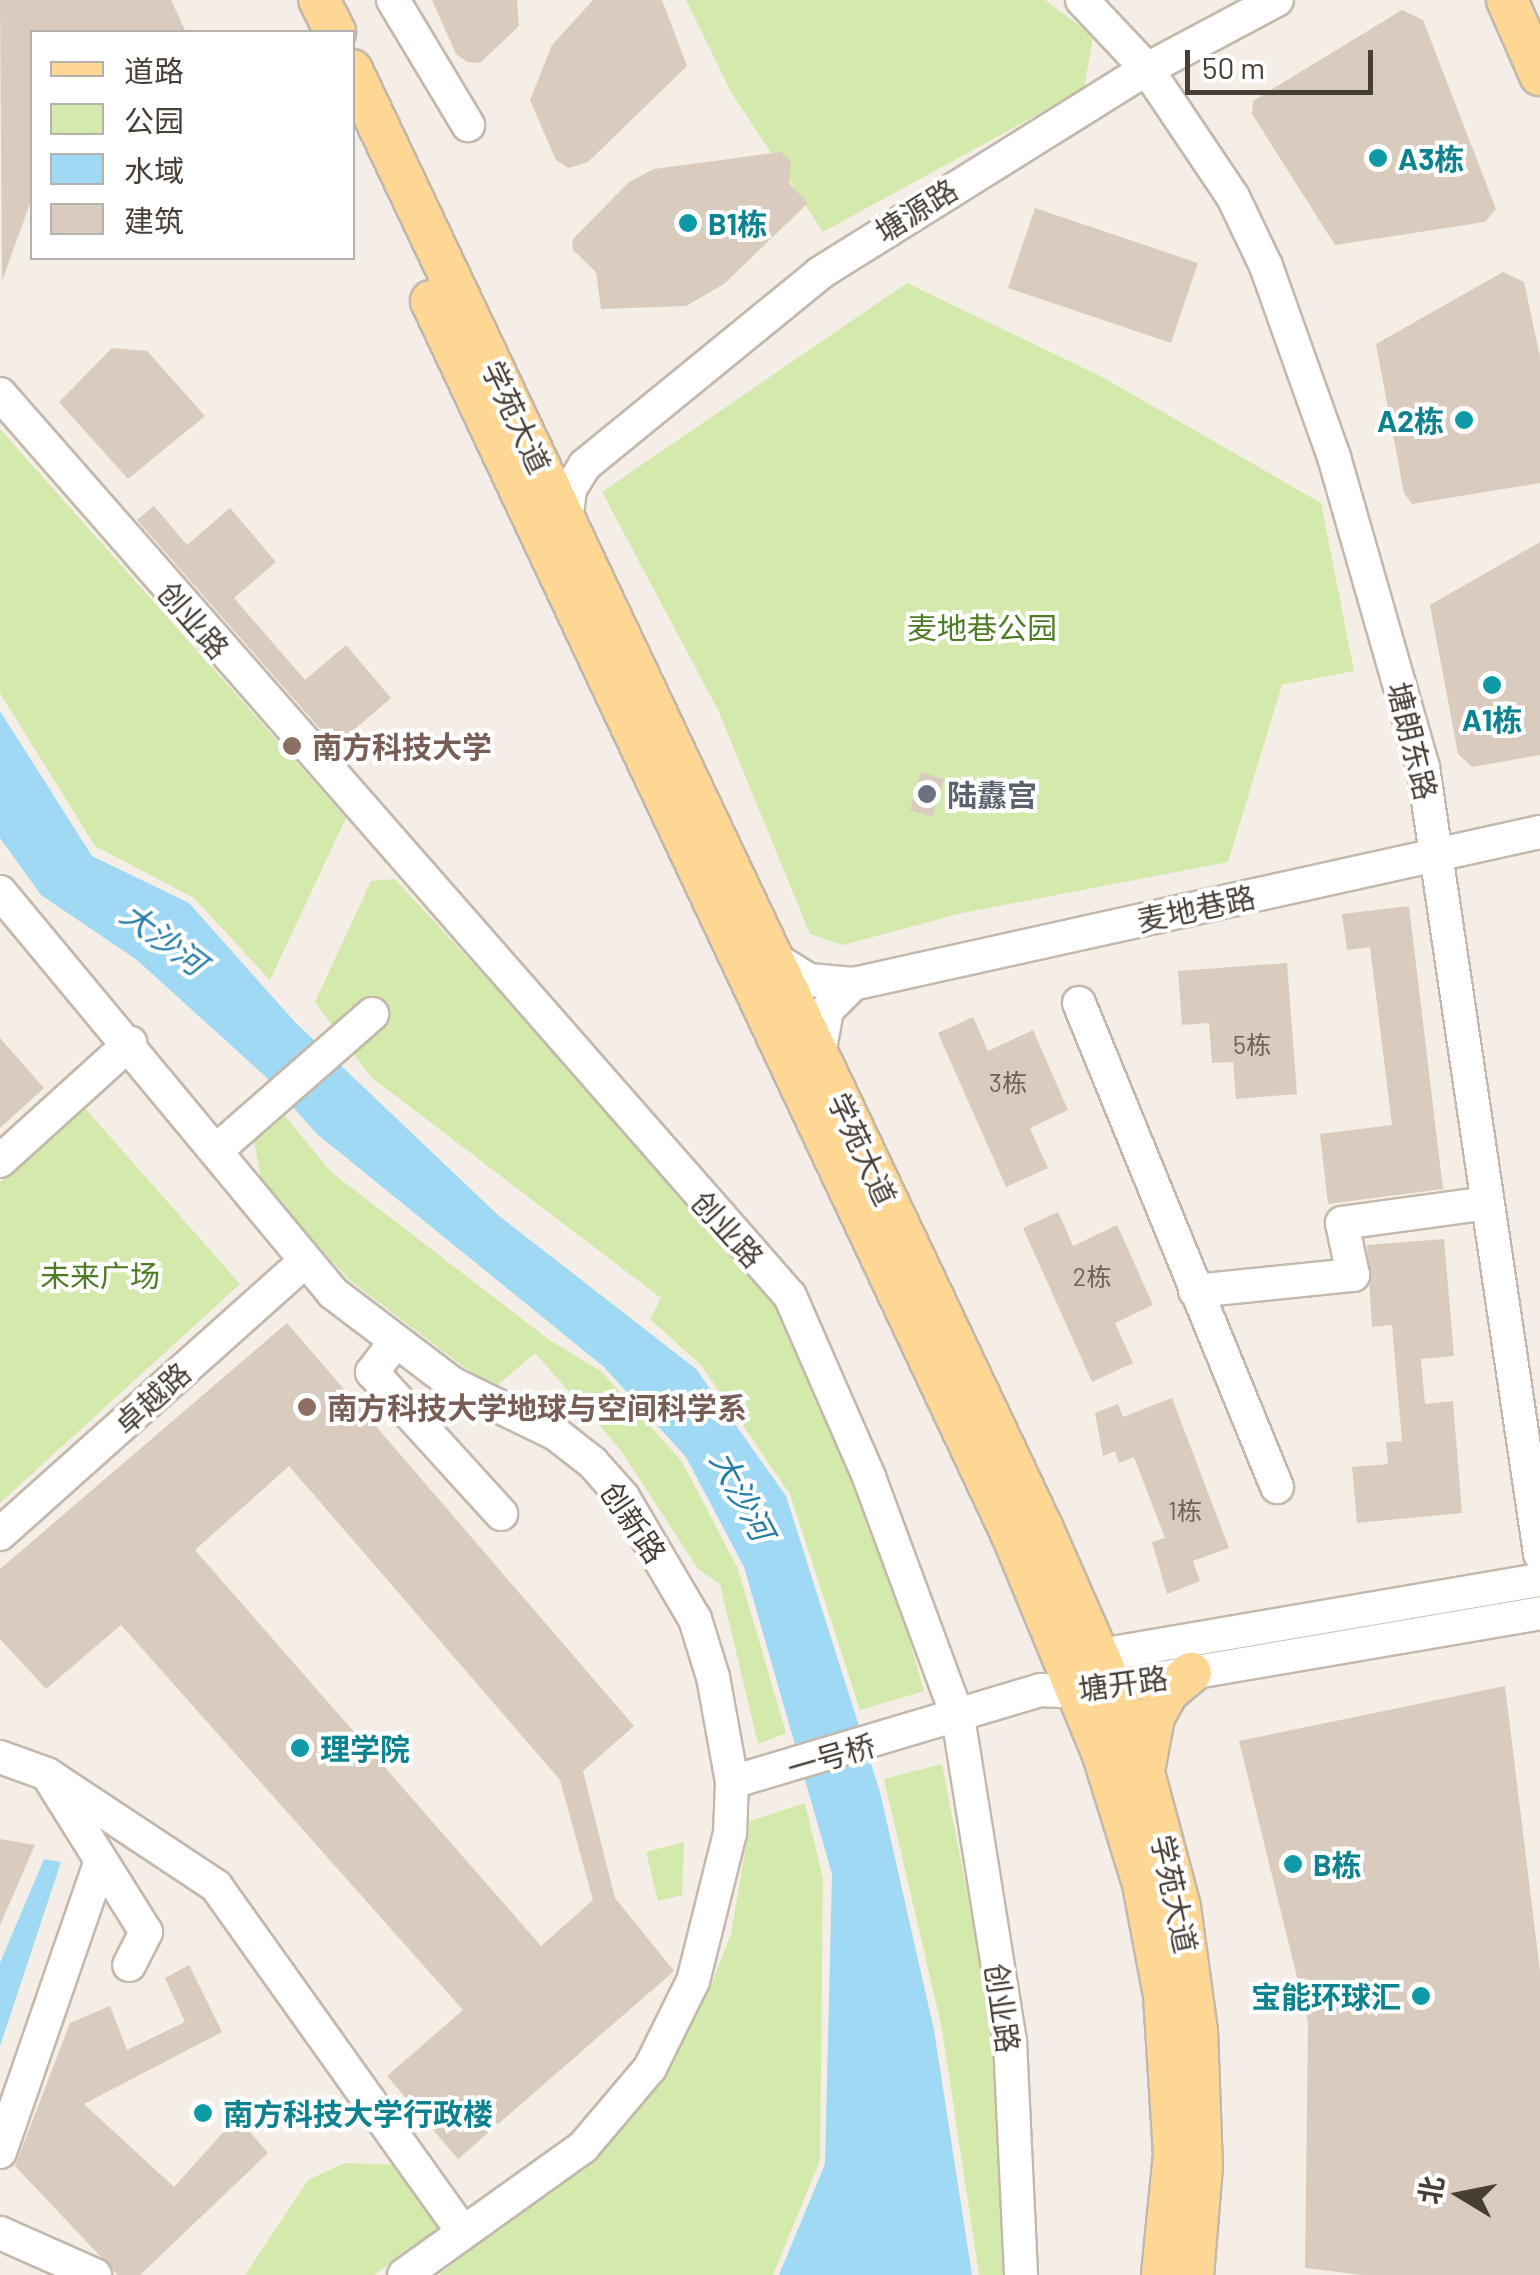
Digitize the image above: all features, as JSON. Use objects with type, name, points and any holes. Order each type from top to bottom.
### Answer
[{"type":"main road","points":[[289,0],[303,30]]},
{"type":"main road","points":[[319,0],[334,30]]},
{"type":"main road","points":[[1507,0],[1540,76]]},
{"type":"main road","points":[[1528,0],[1540,26]]},
{"type":"main road","name":"学苑大道","points":[[355,76],[818,1055],[1080,1677],[1130,1834],[1164,1995],[1174,2154],[1162,2275]]},
{"type":"main road","name":"学苑大道","points":[[355,140],[1080,1677],[1145,1770],[1180,1908],[1198,2031],[1202,2166],[1194,2275]]},
{"type":"main road","points":[[1145,1770],[1154,1717],[1168,1692],[1191,1673]]},
{"type":"street","points":[[393,0],[468,125]]},
{"type":"street","name":"塘朗东路","points":[[1082,0],[1147,69],[1193,131],[1266,266],[1334,458],[1423,767],[1540,1554]]},
{"type":"street","name":"塘源路","points":[[566,522],[570,489],[585,466],[820,273],[1147,69],[1277,0]]},
{"type":"street","name":"创业路","points":[[0,394],[790,1296],[850,1429],[958,1717],[1010,2041],[1020,2275]]},
{"type":"street","points":[[536,458],[560,467],[585,466]]},
{"type":"street","name":"麦地巷路","points":[[772,957],[809,980],[853,984],[1540,832]]},
{"type":"street","name":"创新路","points":[[0,892],[218,1149],[304,1262],[394,1342],[453,1384],[556,1434],[623,1497],[695,1619],[743,1780],[705,1942],[650,2068],[583,2147],[404,2275]]},
{"type":"street","points":[[818,1055],[828,1010],[853,984]]},
{"type":"street","points":[[1079,1003],[1277,1487]]},
{"type":"street","points":[[218,1149],[372,1014]]},
{"type":"street","points":[[0,1161],[130,1043]]},
{"type":"street","points":[[1194,1292],[1353,1275],[1342,1224],[1488,1202]]},
{"type":"street","name":"卓越路","points":[[0,1534],[304,1262]]},
{"type":"street","points":[[394,1342],[372,1372],[502,1514]]},
{"type":"street","name":"塘开路","points":[[1080,1677],[1540,1580]]},
{"type":"street","name":"塘开路","points":[[1080,1677],[1191,1673],[1540,1613]]},
{"type":"street","name":"一号桥","points":[[743,1780],[909,1734],[1080,1677]]},
{"type":"street","points":[[0,1756],[47,1774],[216,1886],[464,2232]]},
{"type":"street","points":[[47,1774],[146,1932],[129,1965]]},
{"type":"street","points":[[0,2152],[104,1866],[106,1828],[125,1823]]},
{"type":"street","points":[[104,1866],[127,1867],[144,1856],[181,1860]]},
{"type":"street","points":[[0,2233],[95,2275]]},
{"type":"green space","points":[[686,0],[1045,0],[1093,36],[1084,89],[823,232],[731,92]]},
{"type":"green space","name":"麦地巷公园","points":[[907,283],[1102,377],[1321,503],[1354,671],[1282,685],[1228,862],[962,913],[843,945],[810,934],[718,710],[602,492]]},
{"type":"green space","points":[[0,429],[346,818],[270,980],[194,898],[95,846],[0,693]]},
{"type":"green space","points":[[395,879],[781,1298],[863,1477],[924,1691],[860,1710],[790,1494],[701,1365],[650,1319],[661,1298],[371,1077],[315,1002],[371,881]]},
{"type":"green space","points":[[271,1099],[331,1172],[548,1339],[602,1372],[682,1462],[738,1569],[786,1733],[758,1744],[720,1584],[698,1569],[620,1449],[535,1353],[493,1389],[348,1279],[262,1184],[253,1136]]},
{"type":"green space","name":"未来广场","points":[[84,1107],[240,1284],[0,1503],[0,1182]]},
{"type":"green space","points":[[942,1764],[997,2045],[1011,2275],[979,2275],[942,2029],[884,1779]]},
{"type":"green space","points":[[805,1803],[823,1879],[820,2160],[773,2275],[438,2275],[601,2152],[708,1993],[731,1934],[750,1821]]},
{"type":"green space","points":[[684,1842],[682,1895],[658,1901],[646,1852]]},
{"type":"green space","points":[[345,2163],[397,2165],[442,2226],[374,2275],[245,2275],[308,2180]]},
{"type":"water","name":"大沙河","points":[[0,711],[92,856],[189,903],[295,1022],[499,1216],[696,1369],[786,1496],[880,1792],[934,2030],[972,2275],[779,2275],[825,2164],[832,1874],[744,1567],[686,1457],[604,1367],[317,1134],[266,1077],[137,960],[41,895],[0,838]]},
{"type":"water","points":[[44,1859],[61,1862],[0,2046],[0,1963]]},
{"type":"building","points":[[0,0],[171,0],[185,30],[30,30],[30,204],[2,281]]},
{"type":"building","points":[[432,0],[517,0],[519,26],[480,63],[467,62],[456,54]]},
{"type":"building","points":[[593,0],[662,0],[687,66],[588,162],[569,168],[556,160],[530,100],[552,45]]},
{"type":"building","name":"A3栋","points":[[1402,10],[1423,20],[1496,209],[1485,222],[1335,245],[1252,114],[1253,101]]},
{"type":"building","name":"B1栋","points":[[781,152],[791,162],[789,183],[808,203],[724,284],[686,306],[601,309],[596,272],[573,250],[572,240],[629,182],[654,169]]},
{"type":"building","points":[[1035,208],[1198,263],[1171,343],[1008,288]]},
{"type":"building","name":"A2栋","points":[[1503,272],[1524,282],[1540,357],[1540,483],[1412,504],[1404,493],[1376,344]]},
{"type":"building","points":[[112,348],[147,351],[205,416],[128,479],[59,402]]},
{"type":"building","points":[[154,506],[187,545],[230,508],[276,562],[234,598],[305,680],[346,645],[391,698],[335,746],[137,520]]},
{"type":"building","name":"A1栋","points":[[1540,542],[1540,755],[1472,767],[1458,754],[1430,605]]},
{"type":"building","name":"陆纛宫","points":[[921,772],[944,779],[933,817],[910,810]]},
{"type":"building","points":[[1409,906],[1443,1189],[1328,1204],[1320,1134],[1392,1125],[1370,947],[1347,950],[1342,914]]},
{"type":"building","points":[[1287,963],[1297,1094],[1236,1099],[1233,1062],[1212,1063],[1209,1023],[1182,1025],[1178,971]]},
{"type":"building","points":[[973,1017],[988,1051],[1033,1030],[1068,1110],[1030,1128],[1048,1168],[1006,1187],[938,1033]]},
{"type":"building","points":[[0,1038],[44,1088],[0,1128]]},
{"type":"building","points":[[1058,1212],[1073,1246],[1117,1225],[1153,1305],[1115,1323],[1133,1363],[1092,1382],[1023,1228]]},
{"type":"building","points":[[1444,1239],[1454,1356],[1421,1359],[1425,1404],[1453,1401],[1462,1513],[1357,1523],[1352,1467],[1388,1464],[1386,1442],[1402,1441],[1392,1325],[1372,1327],[1367,1245]]},
{"type":"building","name":"理学院","points":[[287,1323],[634,1726],[583,1771],[615,1898],[674,1971],[458,2159],[387,2076],[463,2010],[121,1625],[46,1689],[0,1639],[0,1569]],"holes":[[[289,1466],[560,1780],[593,1900],[541,1946],[195,1550]]]},
{"type":"building","points":[[1172,1398],[1229,1548],[1193,1561],[1200,1581],[1167,1594],[1152,1542],[1165,1538],[1134,1457],[1119,1463],[1115,1451],[1103,1456],[1095,1413],[1118,1404],[1123,1417]]},
{"type":"building","name":"宝能环球汇","points":[[1505,1686],[1540,1971],[1540,2275],[1362,2275],[1305,2268],[1308,2022],[1239,1741]]},
{"type":"building","points":[[0,1839],[35,1845],[0,1925]]},
{"type":"building","name":"南方科技大学行政楼","points":[[189,1965],[222,2032],[84,2104],[174,2187],[237,2117],[268,2153],[140,2275],[118,2275],[15,2166],[70,2023],[110,2006],[127,2050],[185,2022],[165,1978]]},
{"type":"place","name":"A3栋","points":[[1378,158]]},
{"type":"place","name":"B1栋","points":[[688,223]]},
{"type":"place","name":"A2栋","points":[[1464,420]]},
{"type":"place","name":"A1栋","points":[[1492,685]]},
{"type":"place","name":"南方科技大学","points":[[292,746]]},
{"type":"place","name":"陆纛宫","points":[[927,794]]},
{"type":"place","name":"南方科技大学地球与空间科学系","points":[[307,1407]]},
{"type":"place","name":"理学院","points":[[300,1748]]},
{"type":"place","name":"B栋","points":[[1293,1864]]},
{"type":"place","name":"宝能环球汇","points":[[1421,1996]]},
{"type":"place","name":"南方科技大学行政楼","points":[[203,2113]]}]
